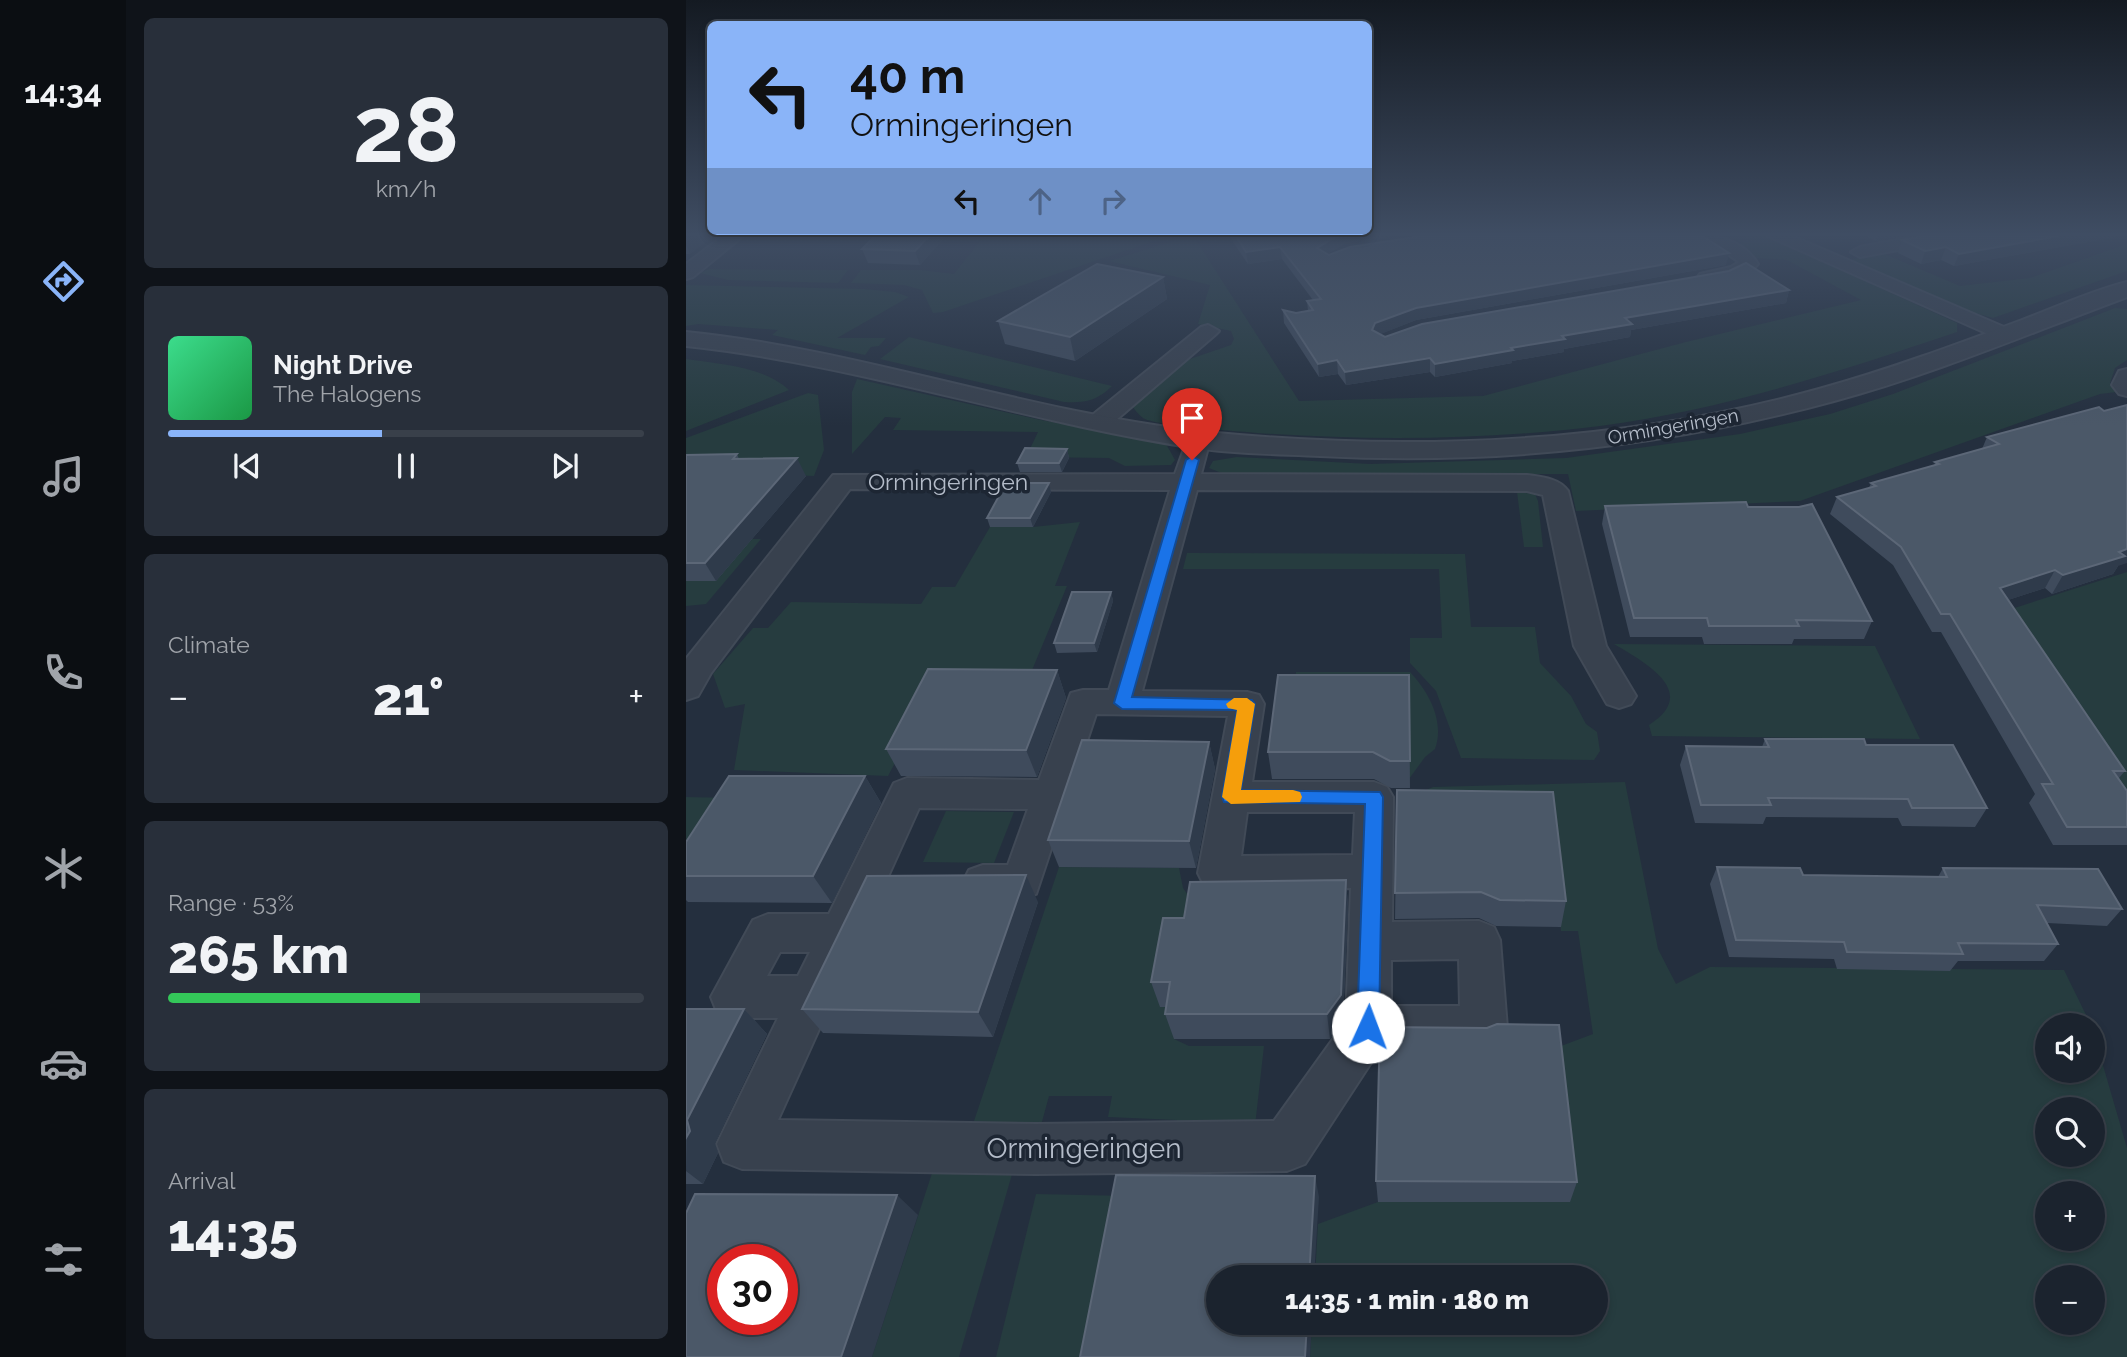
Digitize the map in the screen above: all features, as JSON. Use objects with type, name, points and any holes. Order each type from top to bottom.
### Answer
[{"type":"street","points":[[1924,299],[2004,334]]},
{"type":"street","name":"Ormingeringen","points":[[686,339],[773,350],[1099,422],[1198,440],[1340,449],[1456,449],[1584,441],[1680,428],[1823,396],[2109,299]]},
{"type":"street","points":[[1099,422],[1208,331]]},
{"type":"street","points":[[2127,376],[2123,385],[2127,389]]},
{"type":"street","points":[[1122,703],[1198,440]]},
{"type":"street","name":"Ormingeringen","points":[[686,688],[698,667],[842,481],[1527,483],[1555,491],[1590,646],[1619,696]]},
{"type":"street","points":[[943,882],[1022,882],[1083,702],[1247,704],[1218,873],[1372,871]]},
{"type":"street","name":"Ormingeringen","points":[[1052,795],[906,793],[884,883],[840,933],[742,1143],[1036,1149],[1287,1146],[1368,1027]]},
{"type":"street","points":[[1231,797],[1374,797],[1370,941],[1368,1027],[1484,1028],[1479,940],[1370,941]]},
{"type":"street","points":[[808,998],[733,997],[768,933],[840,933]]},
{"type":"green space","points":[[686,299],[905,299],[837,338],[886,338],[879,346],[871,347],[865,355],[772,335],[778,330],[698,324],[686,326]]},
{"type":"green space","points":[[926,299],[981,299],[943,312],[933,313]]},
{"type":"green space","points":[[1206,299],[1234,299],[1299,401],[1483,396],[1686,342],[1861,300],[1905,299],[1957,323],[1957,332],[1825,375],[1736,400],[1646,419],[1557,431],[1429,438],[1257,433],[1151,421],[1143,418],[1132,406],[1187,360],[1231,345],[1234,339],[1231,331],[1198,324]]},
{"type":"green space","points":[[1940,299],[2046,299],[1993,318]]},
{"type":"green space","points":[[2115,308],[2127,309],[2127,360],[2115,368],[2110,383],[2117,392],[2100,394],[1800,501],[1576,511],[1568,474],[1224,474],[1209,468],[1213,461],[1237,457],[1370,464],[1566,458],[1740,434],[1830,414],[1893,394]]},
{"type":"green space","points":[[909,337],[1112,386],[1090,400],[1064,402],[880,359]]},
{"type":"green space","points":[[686,359],[754,371],[779,382],[789,390],[686,431]]},
{"type":"green space","points":[[857,379],[1041,420],[1165,442],[1175,460],[1171,465],[1125,466],[1109,458],[1026,457],[1038,432],[893,430],[901,418],[885,417],[852,454],[852,392]]},
{"type":"green space","points":[[808,393],[818,395],[824,450],[814,476],[686,471],[686,438]]},
{"type":"green space","points":[[1517,492],[1535,494],[1543,547],[1524,547]]},
{"type":"green space","points":[[1080,522],[1055,586],[1067,586],[1030,675],[943,673],[888,776],[734,770],[745,704],[725,708],[713,674],[753,628],[768,628],[791,602],[921,604],[932,587],[955,587],[990,527],[1033,527]]},
{"type":"green space","points":[[751,539],[761,539],[706,604],[686,606],[686,575]]},
{"type":"green space","points":[[1187,553],[1465,554],[1471,627],[1535,627],[1540,663],[1571,696],[1586,724],[1597,732],[1600,751],[1594,760],[1461,758],[1436,691],[1410,663],[1410,638],[1442,638],[1439,569],[1183,569]]},
{"type":"green space","points":[[2127,572],[2127,802],[2005,611]]},
{"type":"green space","points":[[1614,644],[1875,646],[1920,739],[1652,736],[1649,725],[1664,713],[1670,701],[1669,690],[1652,669]]},
{"type":"green space","points":[[1296,672],[1410,672],[1433,708],[1438,728],[1435,749],[1425,757],[1409,779],[1294,686]]},
{"type":"green space","points":[[1625,782],[1658,949],[1676,984],[1710,967],[2064,970],[2085,1013],[2035,1013],[2035,1083],[2105,1083],[2105,1072],[2127,1148],[2127,1357],[1310,1357],[1311,1335],[1608,1335],[1608,1265],[1316,1265],[1318,1224],[1378,1202],[1570,1202],[1553,1049],[1593,1034],[1578,931],[1561,931],[1549,820],[1421,792],[1433,787]]},
{"type":"green space","points":[[686,797],[732,798],[686,871]]},
{"type":"green space","points":[[946,811],[1014,812],[994,863],[923,862]]},
{"type":"green space","points":[[1059,867],[1179,868],[1183,888],[1197,908],[1174,1039],[1189,1046],[1264,1046],[1253,1144],[1173,1144],[1177,1120],[1108,1117],[1112,1096],[1049,1096],[1040,1129],[972,1127]]},
{"type":"green space","points":[[935,1164],[1015,1164],[959,1357],[872,1357]]},
{"type":"green space","points":[[1036,1194],[1128,1196],[1097,1357],[996,1357]]},
{"type":"building","points":[[1036,299],[1128,299],[1070,337],[998,321]]},
{"type":"building","points":[[1465,299],[1416,308],[1375,323],[1372,330],[1385,337],[1422,324],[1565,299],[1734,299],[1625,318],[1632,324],[1562,336],[1565,339],[1511,348],[1513,350],[1435,364],[1430,358],[1345,372],[1337,360],[1318,364],[1283,310],[1296,313],[1313,310],[1307,301]]},
{"type":"building","points":[[2127,405],[2127,549],[2119,552],[2125,556],[2063,575],[2055,570],[2000,588],[2125,771],[2113,771],[2127,791],[2127,827],[2067,827],[2042,784],[2053,784],[1950,614],[1941,614],[1901,547],[1837,497],[1876,486],[1871,483],[1939,464],[1935,462],[1999,444],[1987,437],[2099,407],[2104,411]]},
{"type":"building","points":[[1025,448],[1067,449],[1059,463],[1017,463]]},
{"type":"building","points":[[737,454],[733,459],[797,458],[705,563],[686,563],[686,455]]},
{"type":"building","points":[[1006,483],[1049,483],[1030,518],[987,518]]},
{"type":"building","points":[[1746,502],[1748,507],[1799,507],[1812,504],[1872,621],[1796,620],[1799,626],[1709,626],[1707,618],[1634,618],[1605,506]]},
{"type":"building","points":[[1072,592],[1111,592],[1094,643],[1054,643]]},
{"type":"building","points":[[928,669],[1057,670],[1026,750],[886,749]]},
{"type":"building","points":[[1278,675],[1409,675],[1410,761],[1390,761],[1373,752],[1268,752]]},
{"type":"building","points":[[1765,739],[1864,739],[1866,745],[1953,745],[1987,808],[1912,808],[1908,799],[1768,798],[1771,805],[1701,805],[1686,746],[1769,747]]},
{"type":"building","points":[[1082,740],[1209,742],[1189,841],[1048,840]]},
{"type":"building","points":[[729,776],[865,776],[813,876],[686,876],[686,842]]},
{"type":"building","points":[[1397,790],[1553,792],[1566,901],[1500,900],[1481,892],[1395,893]]},
{"type":"building","points":[[1717,867],[1800,868],[1803,875],[1947,877],[1943,868],[2098,869],[2122,909],[2037,905],[2058,944],[1958,943],[1963,954],[1847,952],[1844,942],[1736,940]]},
{"type":"building","points":[[1026,875],[978,1012],[802,1009],[867,876]]},
{"type":"building","points":[[1346,880],[1341,995],[1327,1014],[1165,1014],[1170,982],[1151,982],[1163,918],[1184,918],[1190,882]]},
{"type":"building","points":[[686,1009],[744,1009],[687,1120],[690,1131],[686,1138]]},
{"type":"building","points":[[1497,1024],[1559,1025],[1577,1182],[1376,1181],[1380,1027],[1487,1028]]},
{"type":"building","points":[[1116,1175],[1315,1176],[1310,1265],[1206,1265],[1206,1335],[1306,1335],[1305,1357],[1080,1357]]},
{"type":"building","points":[[695,1194],[897,1195],[841,1357],[686,1357],[686,1213]]},
{"type":"slow traffic","points":[[1234,704],[1247,704],[1231,797],[1293,797]]},
{"type":"route","points":[[1192,460],[1122,703],[1247,704],[1231,797],[1374,797],[1368,1027]]}]
